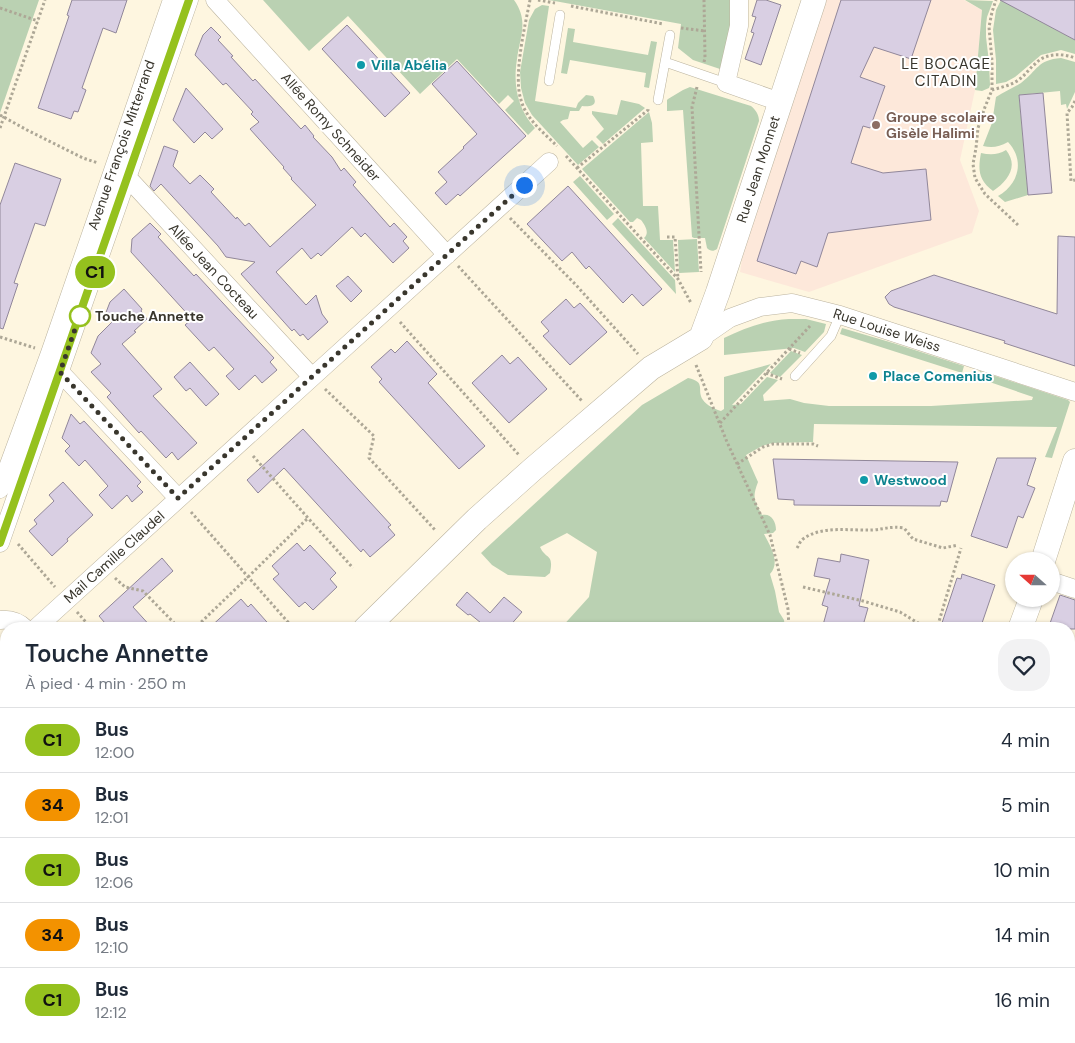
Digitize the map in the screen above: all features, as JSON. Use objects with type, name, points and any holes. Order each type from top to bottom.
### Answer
[{"type":"street","name":"Avenue François Mitterrand","points":[[2,536],[52,369],[119,170],[172,0]]},
{"type":"street","name":"Avenue François Mitterrand","points":[[119,170],[189,0]]},
{"type":"street","name":"Allée Romy Schneider","points":[[215,0],[447,255]]},
{"type":"street","points":[[739,0],[739,26],[726,83],[780,102]]},
{"type":"street","name":"Rue Jean Monnet","points":[[701,338],[713,307],[814,0]]},
{"type":"street","name":"Mail Camille Claudel","points":[[43,622],[549,162]]},
{"type":"street","name":"Allée Jean Cocteau","points":[[119,170],[312,377]]},
{"type":"street","name":"Rue Louise Weiss","points":[[701,338],[730,318],[760,307],[792,303],[832,313],[1075,392]]},
{"type":"street","points":[[372,622],[477,519],[533,469],[651,368],[701,338]]},
{"type":"street","name":"Avenue François Mitterrand","points":[[0,489],[52,369]]},
{"type":"street","points":[[52,369],[178,498]]},
{"type":"street","points":[[1046,552],[1075,461]]},
{"type":"street","points":[[1060,584],[1075,589]]},
{"type":"street","points":[[1023,622],[1028,608]]},
{"type":"street","points":[[1,617],[17,622]]},
{"type":"lane","points":[[549,81],[560,15]]},
{"type":"lane","points":[[658,100],[669,30]]},
{"type":"lane","points":[[665,62],[726,83]]},
{"type":"lane","points":[[795,376],[831,336],[832,313]]},
{"type":"path","points":[[0,128],[2,116],[45,0]]},
{"type":"path","points":[[530,0],[518,83],[521,101],[527,113],[678,279],[692,304],[694,296]]},
{"type":"path","points":[[538,0],[559,4]]},
{"type":"path","points":[[701,274],[692,107],[705,58],[704,0]]},
{"type":"path","points":[[996,0],[989,26],[992,90],[978,128],[973,164],[975,178],[986,194],[1018,225]]},
{"type":"path","points":[[568,6],[669,30]]},
{"type":"path","points":[[0,8],[38,21]]},
{"type":"path","points":[[678,27],[705,31]]},
{"type":"path","points":[[992,90],[1007,86],[1022,78],[1037,62],[1051,55],[1062,54],[1075,58]]},
{"type":"path","points":[[1075,101],[1067,113],[1071,181],[1075,180]]},
{"type":"path","points":[[577,168],[648,110],[648,104]]},
{"type":"path","points":[[2,116],[83,158],[119,170]]},
{"type":"path","points":[[499,207],[576,285],[639,355]]},
{"type":"path","points":[[666,237],[675,237],[678,279]]},
{"type":"path","points":[[447,255],[584,402]]},
{"type":"path","points":[[388,308],[521,457]]},
{"type":"path","points":[[720,423],[832,313]]},
{"type":"path","points":[[698,366],[737,464],[770,535],[788,609],[789,622]]},
{"type":"path","points":[[312,377],[374,436],[369,458],[450,546]]},
{"type":"path","points":[[241,442],[353,568]]},
{"type":"path","points":[[737,464],[773,444],[813,444],[818,446]]},
{"type":"path","points":[[178,498],[288,622]]},
{"type":"path","points":[[201,622],[308,518]]},
{"type":"path","points":[[797,548],[802,540],[810,535],[827,530],[874,530],[893,526],[904,528],[913,539],[943,548],[959,546],[939,622]]},
{"type":"path","points":[[2,536],[67,600],[86,622]]},
{"type":"path","points":[[103,567],[125,587],[143,591],[173,622]]},
{"type":"path","points":[[803,587],[900,612],[916,622]]},
{"type":"shaded area","name":"Groupe scolaire Gisèle Halimi","points":[[824,0],[964,0],[982,10],[975,90],[960,160],[979,211],[972,233],[809,292],[740,272],[743,253]]},
{"type":"green space","points":[[0,0],[39,0],[0,113]]},
{"type":"green space","points":[[263,0],[514,0],[519,8],[522,22],[516,69],[516,87],[520,104],[535,128],[528,135],[505,110],[514,101],[508,95],[499,104],[457,59],[420,94],[348,16],[309,51]]},
{"type":"green space","points":[[549,0],[732,0],[733,26],[720,69],[693,60],[678,48],[681,24]]},
{"type":"green space","points":[[965,0],[993,1],[986,25],[990,85],[989,88],[982,91],[975,90],[982,10]]},
{"type":"green space","points":[[1001,0],[1075,40],[1075,54],[1061,50],[1041,55],[1015,77],[1006,82],[996,84],[993,30],[996,10]]},
{"type":"green space","points":[[542,5],[549,6],[535,101],[576,108],[586,95],[593,96],[595,99],[592,105],[582,106],[579,111],[570,111],[568,119],[560,122],[583,148],[592,140],[599,147],[578,165],[532,115],[525,103],[521,88],[520,72],[529,20],[535,9]]},
{"type":"green space","points":[[568,28],[575,29],[573,42],[648,55],[651,41],[657,42],[649,88],[644,87],[646,73],[570,60],[567,74],[561,73]]},
{"type":"green space","points":[[1061,58],[1075,62],[1075,92],[1067,109],[1066,104],[1061,105],[1060,91],[1019,95],[1028,195],[1005,202],[998,196],[1011,185],[1015,178],[1018,164],[1017,156],[1008,142],[996,147],[983,146],[992,123],[996,97],[1021,83],[1042,63]]},
{"type":"green space","points":[[690,87],[751,106],[759,119],[717,249],[713,251],[707,248],[705,238],[692,237],[683,110],[667,111],[667,100]]},
{"type":"green space","points":[[621,100],[639,104],[645,108],[603,144],[596,137],[604,129],[592,114],[592,111],[617,115]]},
{"type":"green space","points":[[649,112],[652,123],[653,142],[641,143],[643,206],[658,206],[660,240],[673,240],[675,272],[644,238],[647,231],[641,220],[637,218],[630,222],[582,169]]},
{"type":"green space","points":[[1006,150],[1010,156],[1012,167],[1007,178],[993,191],[984,183],[980,174],[981,153],[994,154]]},
{"type":"green space","points":[[580,176],[614,214],[607,220],[573,182]]},
{"type":"green space","points":[[618,218],[675,280],[676,294],[612,224]]},
{"type":"green space","points":[[697,239],[699,272],[679,273],[678,240]]},
{"type":"green space","points":[[789,319],[806,319],[826,324],[824,332],[805,352],[794,348],[724,355],[724,338],[756,325]]},
{"type":"green space","points":[[842,328],[964,366],[962,373],[840,334]]},
{"type":"green space","points":[[791,351],[802,355],[780,377],[770,373]]},
{"type":"green space","points":[[771,364],[732,405],[741,404],[767,377],[778,380],[763,395],[764,401],[790,399],[829,406],[931,406],[1032,400],[1033,397],[978,378],[980,371],[1070,402],[1052,458],[1045,457],[1057,427],[814,424],[813,442],[772,443],[746,455],[758,482],[755,492],[756,502],[762,515],[770,516],[775,524],[776,530],[773,533],[764,534],[775,559],[775,564],[770,574],[779,612],[784,622],[566,622],[589,597],[597,552],[567,533],[540,547],[551,562],[550,573],[545,577],[508,575],[492,565],[481,553],[642,405],[688,378],[699,384],[704,402],[721,411],[724,409],[724,377]]},
{"type":"building","points":[[72,0],[127,0],[116,33],[103,28],[82,88],[86,90],[78,112],[74,111],[71,119],[38,108],[69,16],[67,15]]},
{"type":"building","points":[[757,0],[766,0],[781,5],[761,65],[745,59],[754,33],[751,32],[756,17],[752,16]]},
{"type":"building","points":[[841,0],[931,0],[911,59],[874,47],[860,77],[885,86],[870,128],[863,126],[851,163],[883,173],[926,169],[931,220],[828,233],[817,267],[801,261],[796,274],[757,261]]},
{"type":"building","points":[[1000,0],[1075,0],[1075,40]]},
{"type":"building","name":"Villa Abélia","points":[[347,25],[410,93],[385,117],[322,49]]},
{"type":"building","points":[[211,27],[221,37],[218,40],[233,56],[231,57],[253,81],[255,79],[301,129],[305,125],[313,137],[332,157],[341,171],[344,168],[356,182],[353,185],[390,227],[394,223],[407,237],[403,241],[409,248],[393,263],[365,233],[361,237],[352,227],[321,256],[318,253],[311,259],[302,248],[276,272],[306,305],[316,295],[322,314],[328,322],[308,340],[303,334],[300,336],[294,329],[292,331],[241,274],[255,262],[226,257],[161,184],[154,191],[150,186],[164,146],[178,151],[173,166],[190,184],[200,175],[214,189],[211,192],[236,219],[237,217],[245,226],[249,223],[270,247],[316,205],[291,179],[284,167],[250,129],[259,122],[251,114],[253,112],[226,83],[223,85],[195,55],[203,35]]},
{"type":"building","points":[[457,61],[526,136],[460,196],[458,194],[446,205],[435,193],[447,182],[438,172],[477,134],[432,84]]},
{"type":"building","points":[[186,88],[223,129],[212,139],[205,132],[194,143],[173,120]]},
{"type":"building","points":[[1043,93],[1052,193],[1028,195],[1019,95]]},
{"type":"building","points":[[15,163],[61,179],[45,226],[35,223],[14,283],[18,284],[3,329],[0,328],[0,205]]},
{"type":"building","points":[[568,186],[662,289],[643,306],[632,294],[623,303],[589,266],[586,269],[572,252],[562,261],[527,224]]},
{"type":"building","points":[[150,223],[161,234],[158,237],[194,276],[196,274],[274,358],[270,362],[277,370],[262,383],[255,375],[239,390],[226,376],[234,369],[214,347],[209,351],[185,325],[192,319],[131,252],[132,239]]},
{"type":"building","points":[[1058,236],[1075,237],[1075,366],[1004,343],[1005,341],[894,307],[889,304],[885,297],[891,291],[934,275],[1057,314]]},
{"type":"building","points":[[348,276],[362,291],[351,302],[336,286]]},
{"type":"building","points":[[124,289],[142,309],[141,311],[147,319],[122,344],[162,389],[153,396],[197,443],[178,460],[172,452],[166,458],[141,431],[139,433],[107,397],[111,393],[91,372],[101,364],[91,353],[98,336],[112,322],[105,315],[110,302]]},
{"type":"building","points":[[566,299],[574,308],[580,303],[607,332],[570,365],[543,336],[549,331],[541,322]]},
{"type":"building","points":[[407,341],[437,374],[428,383],[485,446],[459,469],[379,382],[382,379],[371,367],[391,349],[395,353]]},
{"type":"building","points":[[502,355],[510,364],[518,357],[547,389],[509,423],[472,383]]},
{"type":"building","points":[[190,362],[219,394],[206,406],[190,388],[186,391],[174,377]]},
{"type":"building","points":[[71,414],[80,424],[84,421],[141,482],[137,486],[143,492],[132,502],[127,495],[112,509],[99,495],[108,486],[85,460],[79,466],[65,451],[70,446],[62,438]]},
{"type":"building","points":[[303,429],[391,525],[388,527],[395,535],[370,557],[363,549],[361,552],[284,468],[258,493],[247,480]]},
{"type":"building","points":[[997,458],[1036,458],[1027,485],[1035,488],[1023,518],[1018,516],[1007,548],[971,536]]},
{"type":"building","name":"Westwood","points":[[773,459],[958,462],[947,502],[941,501],[940,506],[794,505],[794,500],[778,499]]},
{"type":"building","points":[[63,482],[93,515],[52,556],[29,531],[37,524],[34,520],[54,501],[49,495]]},
{"type":"building","points":[[297,543],[304,551],[310,545],[336,573],[330,579],[337,587],[313,610],[305,602],[299,607],[273,579],[279,574],[272,566]]},
{"type":"building","points":[[841,554],[869,560],[859,606],[868,608],[864,622],[824,622],[828,607],[822,605],[830,579],[814,576],[818,558],[840,562]]},
{"type":"building","points":[[162,558],[173,571],[133,607],[147,622],[104,622],[99,616]]},
{"type":"building","points":[[962,574],[995,585],[982,622],[942,622],[957,578],[961,579]]},
{"type":"building","points":[[467,592],[490,613],[504,597],[522,612],[513,622],[480,622],[456,605]]},
{"type":"building","points":[[1060,595],[1075,600],[1075,622],[1050,622],[1055,608],[1060,608]]},
{"type":"building","points":[[241,599],[248,607],[251,604],[267,622],[216,622]]},
{"type":"bus line","name":"C1","points":[[0,543],[189,0]]},
{"type":"place","name":"Villa Abélia","points":[[361,65]]},
{"type":"place","name":"Groupe scolaire Gisèle Halimi","points":[[876,125]]},
{"type":"place","name":"Touche Annette","points":[[80,316]]},
{"type":"place","name":"Place Comenius","points":[[873,376]]},
{"type":"place","name":"Westwood","points":[[864,480]]},
{"type":"district","name":"LE BOCAGE CITADIN","points":[[946,72]]},
{"type":"route","points":[[80,316],[60,372],[178,498],[524,185]]}]
